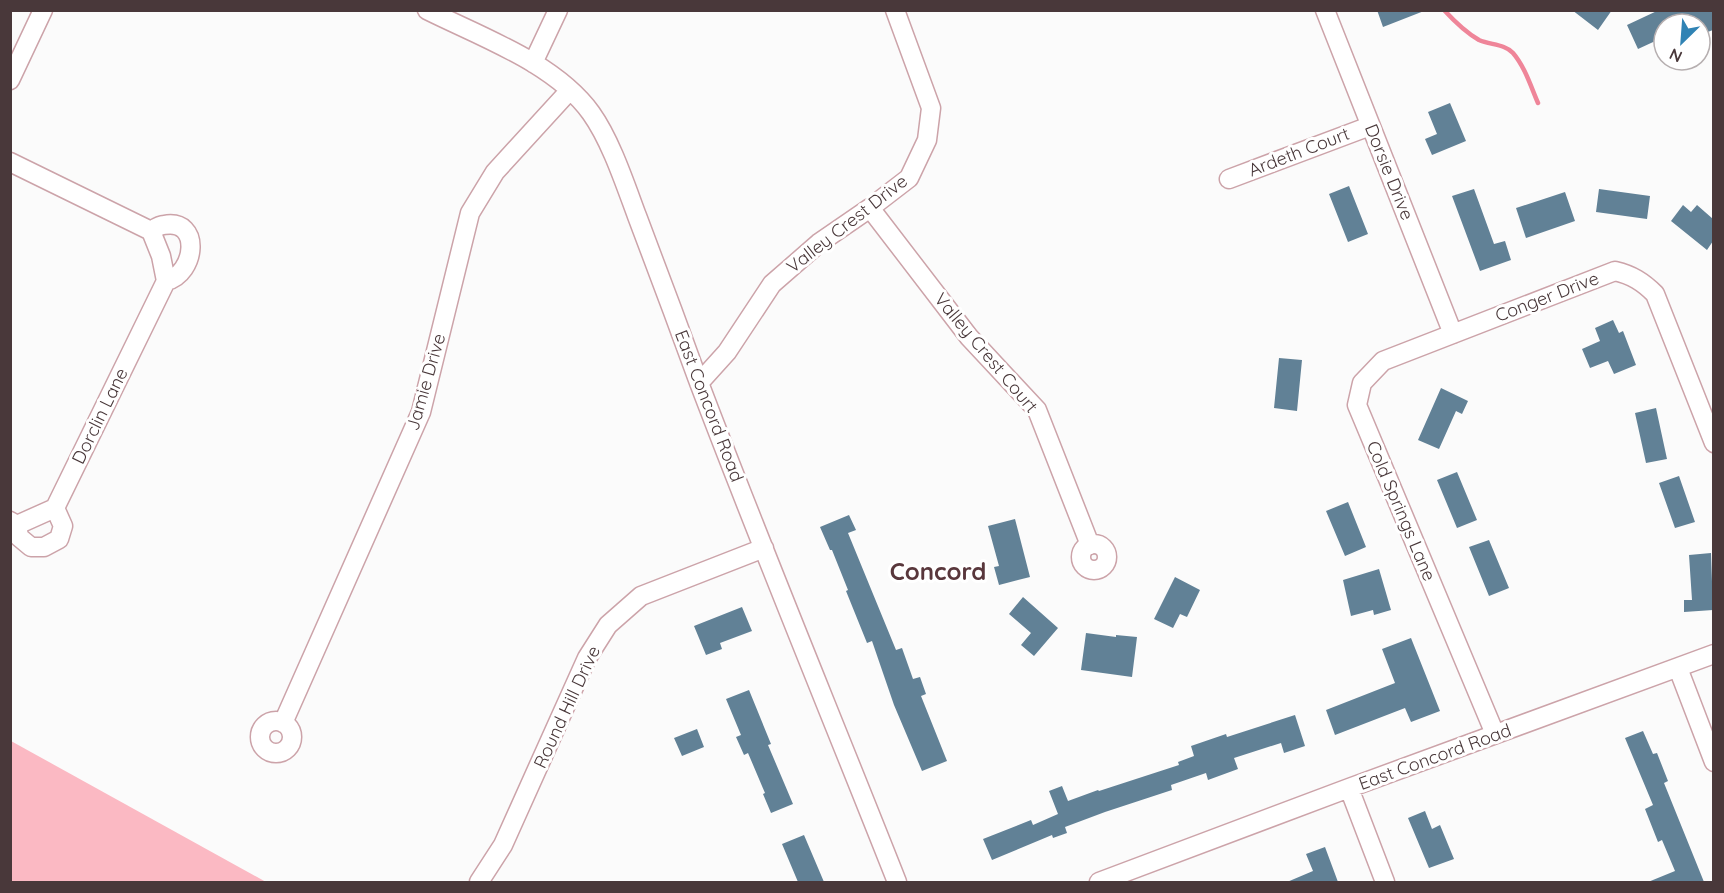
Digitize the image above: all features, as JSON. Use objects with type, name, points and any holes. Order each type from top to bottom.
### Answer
[{"type":"street","points":[[10,80],[43,10]]},
{"type":"street","name":"East Concord Road","points":[[427,10],[550,72],[591,113],[612,154],[699,383],[897,882]]},
{"type":"street","points":[[533,63],[558,10]]},
{"type":"street","name":"Valley Crest Drive","points":[[699,383],[727,352],[772,285],[819,243],[909,178],[927,140],[931,108],[895,10]]},
{"type":"street","name":"Dorsie Drive","points":[[1325,10],[1453,334]]},
{"type":"street","name":"Jamie Drive","points":[[283,723],[421,412],[471,213],[495,172],[570,90]]},
{"type":"street","name":"Ardeth Court","points":[[1228,179],[1370,126]]},
{"type":"street","points":[[10,162],[151,231],[161,256],[166,281]]},
{"type":"street","name":"Valley Crest Court","points":[[870,208],[969,337],[1037,410],[1090,544]]},
{"type":"street","name":"Dorclin Lane","points":[[55,508],[166,281],[178,276],[189,256],[191,245],[189,236],[183,229],[174,225],[163,225],[151,231]]},
{"type":"street","name":"Conger Drive","points":[[1453,334],[1615,271],[1629,274],[1642,281],[1655,294],[1713,443]]},
{"type":"street","name":"Cold Springs Lane","points":[[1453,334],[1383,361],[1362,383],[1357,405],[1495,734]]},
{"type":"street","points":[[55,508],[63,526],[59,539],[44,547],[31,547],[19,537],[14,523],[55,508]]},
{"type":"street","name":"Round Hill Drive","points":[[479,882],[503,845],[587,658],[608,625],[640,596],[764,549]]},
{"type":"street","name":"East Concord Road","points":[[1099,882],[1713,654]]},
{"type":"street","points":[[1678,668],[1713,762]]},
{"type":"street","points":[[1349,788],[1385,882]]},
{"type":"shaded area","points":[[11,741],[266,882],[11,882]]},
{"type":"building","points":[[1377,10],[1424,10],[1424,11],[1383,27]]},
{"type":"building","points":[[1572,10],[1612,10],[1598,30]]},
{"type":"building","points":[[1659,10],[1713,10],[1713,30],[1712,12],[1655,12]]},
{"type":"building","points":[[1652,13],[1652,43],[1638,49],[1627,25]]},
{"type":"building","points":[[1450,103],[1466,141],[1432,155],[1425,139],[1437,134],[1428,112]]},
{"type":"building","points":[[1349,186],[1368,234],[1348,242],[1329,194]]},
{"type":"building","points":[[1474,189],[1494,244],[1505,241],[1511,260],[1480,271],[1452,196]]},
{"type":"building","points":[[1599,189],[1650,196],[1647,219],[1596,212]]},
{"type":"building","points":[[1565,192],[1575,221],[1526,238],[1516,208]]},
{"type":"building","points":[[1683,205],[1691,212],[1697,205],[1713,219],[1713,241],[1707,250],[1671,221]]},
{"type":"building","points":[[1613,320],[1619,333],[1623,331],[1636,365],[1614,374],[1608,361],[1590,368],[1582,349],[1600,341],[1595,328]]},
{"type":"building","points":[[1279,358],[1302,360],[1297,411],[1274,408]]},
{"type":"building","points":[[1441,388],[1468,401],[1462,414],[1456,411],[1439,449],[1418,440]]},
{"type":"building","points":[[1656,408],[1667,459],[1646,463],[1635,413]]},
{"type":"building","points":[[1457,472],[1477,520],[1457,528],[1437,480]]},
{"type":"building","points":[[1679,476],[1695,522],[1675,528],[1659,483]]},
{"type":"building","points":[[1348,502],[1366,547],[1345,556],[1326,511]]},
{"type":"building","points":[[849,515],[856,530],[848,533],[896,650],[902,648],[913,679],[920,677],[926,694],[921,696],[947,761],[922,771],[894,705],[872,641],[867,643],[832,550],[820,527]]},
{"type":"building","points":[[1015,519],[1030,577],[999,585],[994,567],[999,566],[988,526]]},
{"type":"building","points":[[1489,540],[1509,588],[1489,596],[1469,547]]},
{"type":"building","points":[[1711,553],[1713,610],[1684,612],[1684,600],[1692,600],[1689,555]]},
{"type":"building","points":[[1379,569],[1391,610],[1374,615],[1373,610],[1351,616],[1343,580]]},
{"type":"building","points":[[1175,577],[1200,590],[1187,617],[1180,614],[1173,628],[1154,619]]},
{"type":"building","points":[[1023,597],[1058,628],[1034,656],[1021,645],[1031,633],[1009,614]]},
{"type":"building","points":[[742,607],[752,631],[720,643],[722,649],[706,655],[694,626]]},
{"type":"building","points":[[1086,633],[1137,637],[1132,677],[1081,670]]},
{"type":"building","points":[[1411,638],[1440,711],[1411,722],[1405,708],[1335,735],[1326,710],[1395,683],[1382,649]]},
{"type":"building","points":[[749,690],[771,744],[768,745],[793,804],[771,813],[748,753],[744,755],[736,737],[741,735],[726,699]]},
{"type":"building","points":[[1295,715],[1305,746],[1284,753],[1281,743],[1234,758],[1238,769],[1208,780],[1206,773],[1171,785],[1172,790],[1065,827],[1067,833],[1053,838],[1052,835],[992,860],[983,839],[1031,820],[1033,825],[1058,814],[1049,791],[1062,786],[1068,801],[1179,765],[1178,762],[1194,756],[1191,746]]},
{"type":"building","points":[[697,729],[704,747],[682,756],[674,738]]},
{"type":"building","points":[[1643,731],[1653,754],[1657,753],[1668,781],[1664,783],[1704,882],[1648,882],[1675,871],[1662,840],[1658,842],[1645,809],[1653,805],[1625,738]]},
{"type":"building","points":[[1425,811],[1432,829],[1440,825],[1454,859],[1429,868],[1408,818]]},
{"type":"building","points":[[804,835],[824,882],[798,882],[782,844]]},
{"type":"building","points":[[1325,847],[1338,882],[1287,882],[1313,871],[1306,854]]},
{"type":"waterway","points":[[1444,10],[1474,37],[1510,50],[1524,71],[1538,103]]},
{"type":"district","name":"Concord","points":[[938,572]]}]
